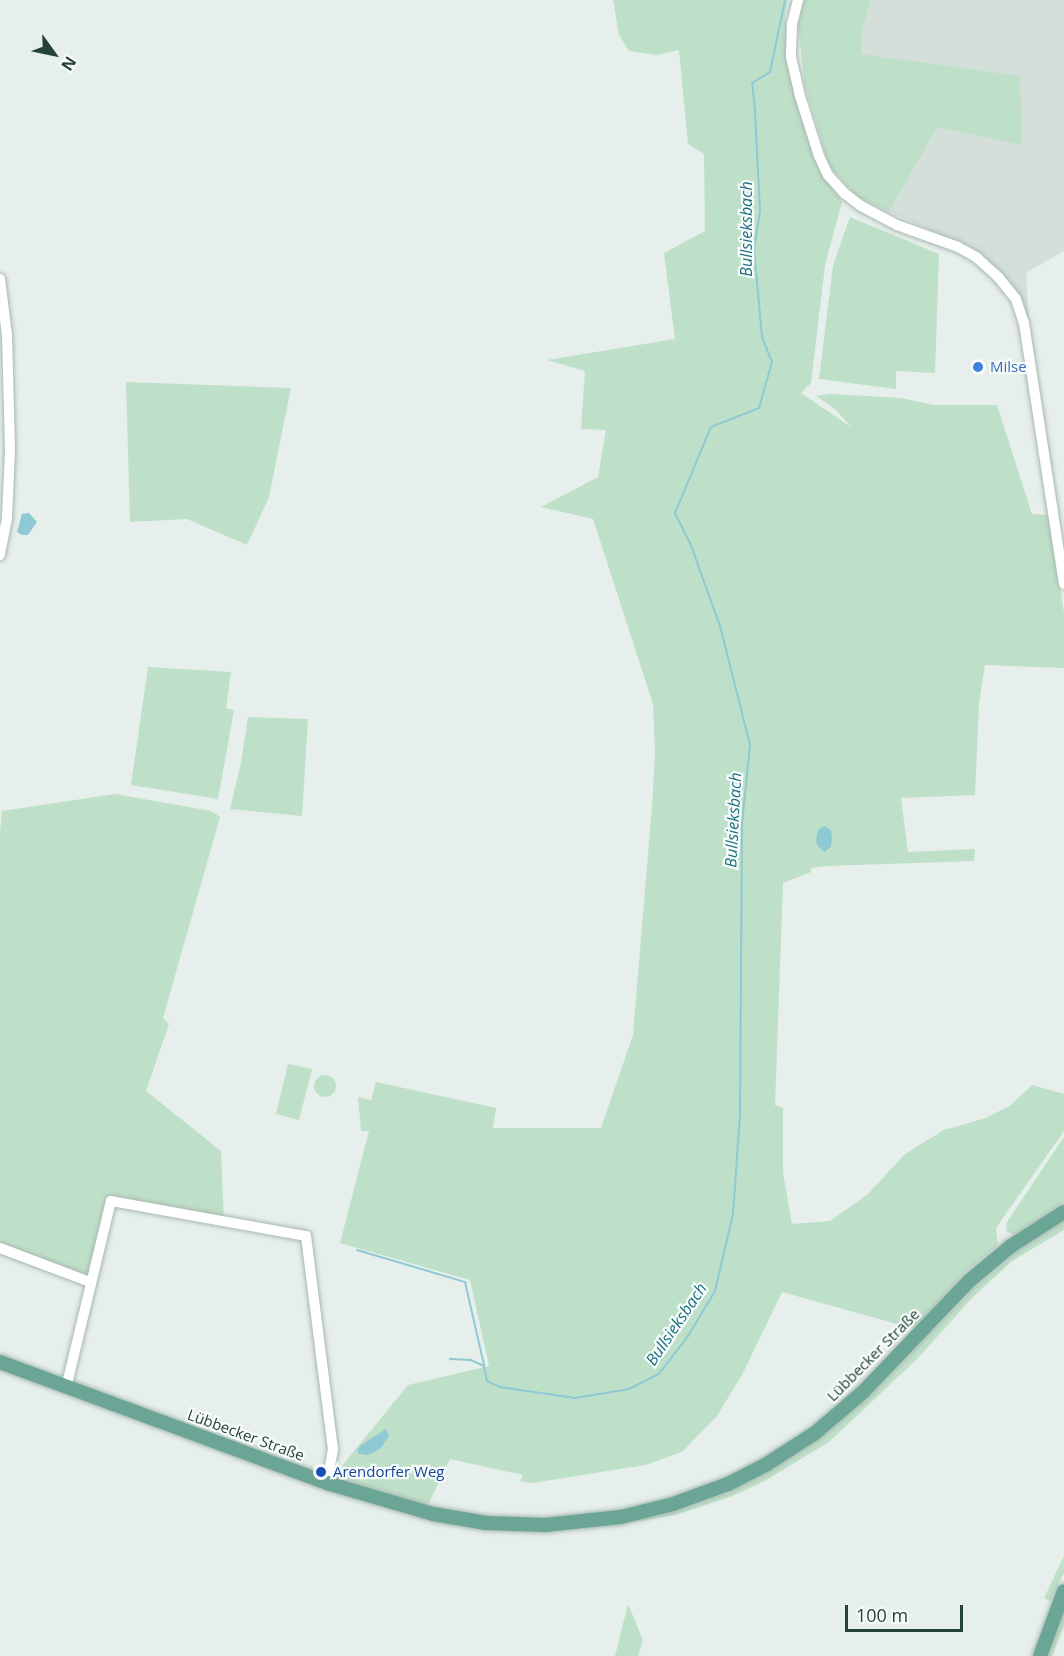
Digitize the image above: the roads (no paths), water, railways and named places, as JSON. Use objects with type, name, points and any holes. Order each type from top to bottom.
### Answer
[{"type":"main road","name":"Lübbecker Straße","points":[[0,1362],[327,1483],[433,1514],[510,1525],[545,1525],[621,1517],[673,1504],[717,1488],[767,1464],[816,1433],[863,1392],[969,1281],[1011,1246],[1064,1212]]},
{"type":"main road","points":[[1040,1656],[1064,1591]]},
{"type":"street","points":[[798,0],[792,24],[791,57],[799,93],[819,156],[828,175],[861,206],[897,225],[976,257],[999,278],[1016,299],[1024,323],[1064,584]]},
{"type":"street","points":[[0,279],[7,335],[10,452],[7,518],[0,555]]},
{"type":"street","points":[[66,1388],[111,1201],[306,1236],[333,1449],[327,1483]]},
{"type":"street","points":[[0,1248],[90,1282]]},
{"type":"water","points":[[29,513],[37,522],[28,535],[22,535],[17,532],[22,514]]},
{"type":"water","points":[[824,826],[831,830],[832,838],[831,847],[824,852],[817,845],[816,840],[818,830]]},
{"type":"water","points":[[386,1429],[389,1436],[380,1449],[368,1455],[359,1454],[357,1450],[361,1445]]},
{"type":"waterway","name":"Bullsieksbach","points":[[755,110],[752,83],[770,72],[785,0]]},
{"type":"waterway","name":"Bullsieksbach","points":[[450,1359],[471,1360],[484,1366],[487,1381],[500,1387],[575,1398],[629,1389],[659,1374],[688,1336],[715,1291],[733,1214],[740,1114],[742,824],[750,745],[720,626],[690,543],[675,513],[711,427],[759,408],[772,362],[762,337],[754,249],[760,211],[755,111]]},
{"type":"waterway","name":"Bullsieksbach","points":[[357,1250],[465,1282],[484,1365]]},
{"type":"place","name":"Milse","points":[[978,367]]},
{"type":"place","name":"Arendorfer Weg","points":[[321,1472]]}]
